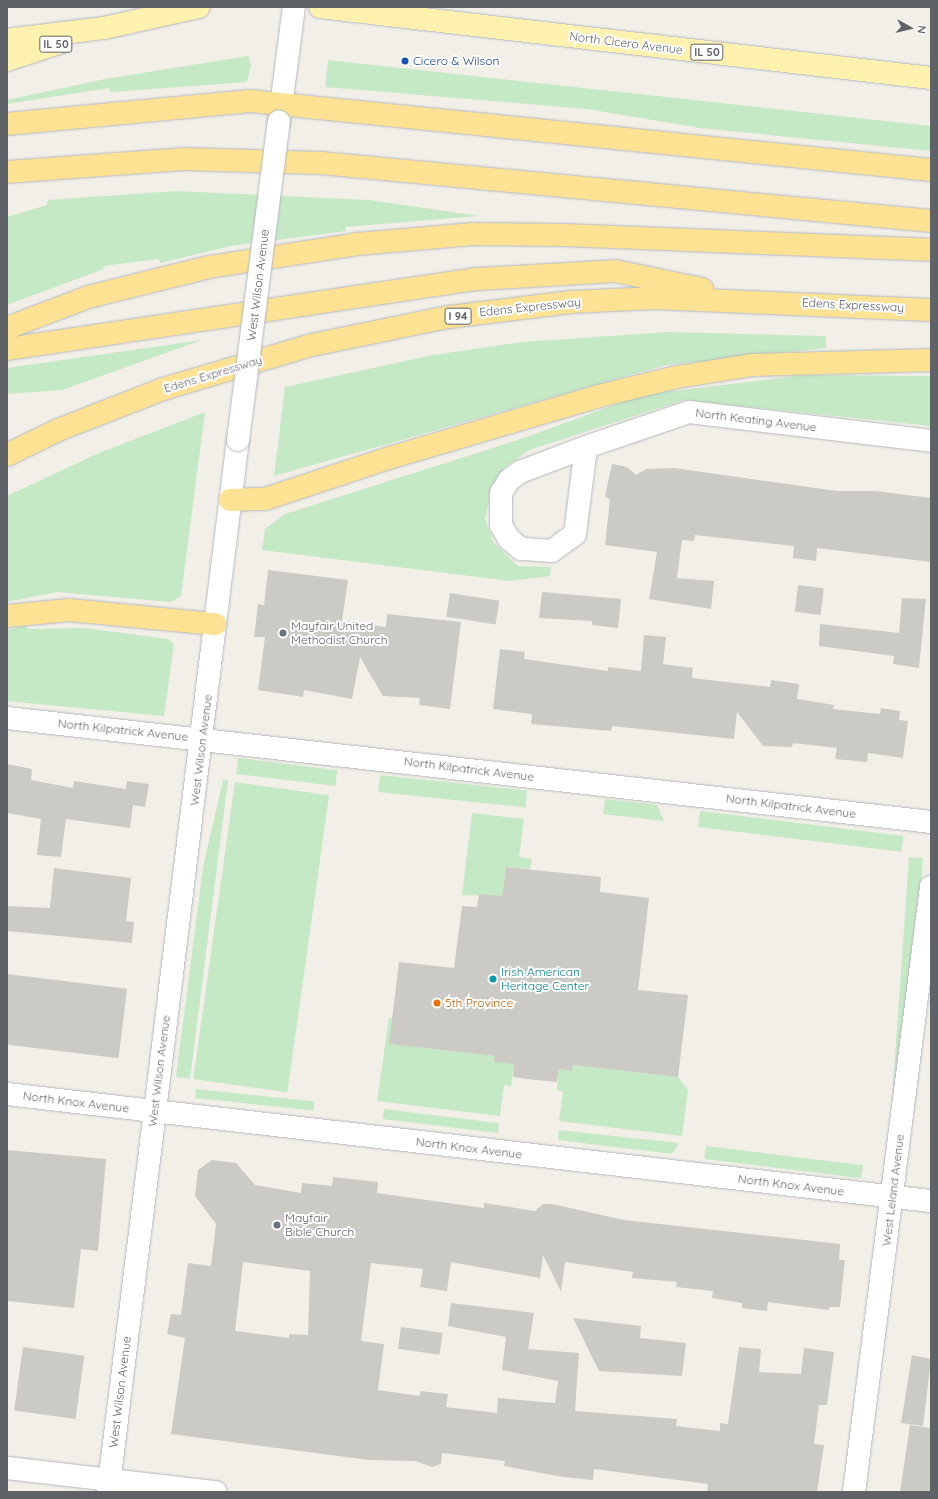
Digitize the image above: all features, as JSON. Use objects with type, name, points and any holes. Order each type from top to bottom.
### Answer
[{"type":"highway","points":[[7,124],[250,101],[280,113],[931,170]]},
{"type":"highway","points":[[7,172],[169,159],[314,163],[931,220]]},
{"type":"highway","points":[[7,328],[88,296],[209,267],[364,243],[474,234],[566,235],[931,250]]},
{"type":"highway","name":"I 94","points":[[7,349],[478,279],[615,270],[755,300]]},
{"type":"highway","name":"Edens Expressway","points":[[7,455],[58,430],[163,389],[304,347],[448,317],[571,302],[655,298],[755,300],[931,310]]},
{"type":"highway","points":[[230,500],[265,500],[389,458],[599,396],[677,378],[753,365],[931,360]]},
{"type":"highway","points":[[7,616],[69,610],[215,624]]},
{"type":"main road","name":"IL 50","points":[[7,40],[104,28],[199,7]]},
{"type":"main road","name":"North Cicero Avenue","points":[[320,7],[931,78]]},
{"type":"main road","name":"IL 50","points":[[7,60],[104,28]]},
{"type":"street","name":"West Wilson Avenue","points":[[108,1486],[154,1112],[203,738],[230,500],[294,7]]},
{"type":"street","name":"North Keating Avenue","points":[[586,447],[575,534],[552,552],[521,549],[509,539],[501,525],[501,493],[509,480],[520,472],[586,447],[689,412],[931,441]]},
{"type":"street","name":"North Kilpatrick Avenue","points":[[7,718],[203,738],[931,822]]},
{"type":"street","name":"West Leland Avenue","points":[[854,1492],[931,887]]},
{"type":"street","name":"North Knox Avenue","points":[[7,1094],[931,1201]]},
{"type":"street","points":[[7,1468],[108,1486],[216,1492]]},
{"type":"green space","points":[[248,56],[251,65],[247,82],[111,92],[109,88],[7,104],[7,100],[105,79]]},
{"type":"green space","points":[[328,60],[931,126],[931,151],[700,128],[587,109],[325,87]]},
{"type":"green space","points":[[176,191],[369,200],[479,216],[345,227],[346,231],[231,246],[160,263],[159,259],[103,266],[104,269],[7,305],[7,217],[47,205],[48,200]]},
{"type":"green space","points":[[668,332],[826,336],[826,348],[666,365],[274,476],[285,387],[433,355],[522,342]]},
{"type":"green space","points":[[202,340],[62,390],[7,394],[7,368]]},
{"type":"green space","points":[[804,375],[931,376],[931,426],[684,400],[529,450],[505,467],[492,488],[485,519],[494,543],[518,566],[551,567],[550,576],[510,581],[262,550],[265,529],[285,514],[527,437],[641,395]]},
{"type":"green space","points":[[205,412],[181,596],[171,602],[57,592],[7,602],[7,496],[99,453]]},
{"type":"green space","points":[[25,626],[29,629],[85,628],[168,639],[174,644],[164,716],[7,701],[7,630]]},
{"type":"green space","points":[[238,758],[337,770],[335,786],[236,774]]},
{"type":"green space","points":[[380,775],[527,790],[525,807],[378,792]]},
{"type":"green space","points":[[223,780],[228,780],[190,1079],[176,1077],[203,868]]},
{"type":"green space","points":[[235,782],[329,795],[287,1092],[193,1079]]},
{"type":"green space","points":[[605,799],[657,805],[664,821],[603,814]]},
{"type":"green space","points":[[700,811],[903,836],[902,852],[698,827]]},
{"type":"green space","points":[[472,813],[524,819],[519,857],[532,859],[530,869],[506,867],[502,896],[462,895]]},
{"type":"green space","points":[[909,857],[923,858],[902,1156],[888,1155]]},
{"type":"green space","points":[[389,1018],[392,1018],[390,1044],[495,1056],[514,1064],[511,1086],[504,1085],[500,1116],[377,1101]]},
{"type":"green space","points":[[573,1065],[678,1077],[688,1090],[682,1136],[559,1121],[563,1092],[557,1090],[559,1069],[572,1071]]},
{"type":"green space","points":[[196,1089],[314,1101],[313,1110],[195,1098]]},
{"type":"green space","points":[[384,1109],[499,1123],[498,1133],[383,1119]]},
{"type":"green space","points":[[559,1130],[679,1143],[672,1154],[558,1140]]},
{"type":"green space","points":[[706,1146],[863,1165],[861,1178],[704,1159]]},
{"type":"building","points":[[612,464],[627,467],[636,475],[646,469],[674,468],[837,491],[875,491],[931,498],[931,562],[817,548],[816,561],[793,558],[794,546],[695,535],[694,541],[682,540],[677,578],[714,581],[711,609],[649,599],[657,552],[605,545],[610,500],[605,496]]},
{"type":"building","points":[[268,570],[348,580],[342,621],[386,627],[387,614],[461,622],[450,709],[419,705],[420,698],[383,696],[360,657],[352,699],[304,690],[303,697],[258,690],[265,637],[254,637],[258,604],[264,605]]},
{"type":"building","points":[[798,585],[824,588],[821,615],[795,612]]},
{"type":"building","points":[[542,592],[621,599],[618,628],[592,625],[592,621],[539,618]]},
{"type":"building","points":[[450,593],[499,601],[496,625],[446,617]]},
{"type":"building","points":[[902,598],[926,599],[919,668],[893,664],[894,656],[819,646],[820,624],[899,633]]},
{"type":"building","points":[[644,635],[666,637],[663,664],[693,668],[692,678],[770,687],[771,680],[799,684],[797,699],[834,705],[833,709],[880,714],[881,708],[900,711],[899,720],[908,721],[903,758],[868,753],[867,762],[835,759],[837,748],[793,743],[792,747],[763,746],[737,712],[734,739],[612,726],[611,731],[531,724],[532,714],[493,709],[500,649],[525,652],[524,659],[608,671],[608,667],[641,671]]},
{"type":"building","points":[[7,764],[32,769],[31,780],[73,788],[74,781],[126,789],[127,781],[149,784],[145,807],[133,805],[130,828],[66,819],[61,857],[37,855],[41,819],[7,813]]},
{"type":"building","name":"Irish American Heritage Center","points":[[506,867],[601,877],[600,892],[649,898],[638,990],[688,995],[678,1077],[573,1065],[572,1071],[559,1069],[557,1082],[536,1080],[513,1077],[514,1064],[494,1062],[495,1056],[389,1044],[399,962],[454,968],[462,906],[477,907],[479,894],[502,896]]},
{"type":"building","points":[[54,868],[131,878],[126,921],[134,922],[132,943],[7,931],[7,906],[50,908]]},
{"type":"building","points":[[7,974],[127,989],[119,1058],[7,1045]]},
{"type":"building","points":[[7,1150],[106,1159],[98,1251],[81,1249],[74,1308],[7,1301]]},
{"type":"building","points":[[212,1160],[236,1163],[255,1185],[301,1193],[302,1183],[332,1186],[333,1177],[378,1182],[377,1193],[484,1208],[484,1203],[535,1211],[543,1204],[552,1204],[624,1220],[840,1244],[839,1260],[845,1260],[840,1307],[829,1307],[829,1310],[768,1302],[767,1311],[742,1308],[742,1303],[712,1298],[713,1291],[676,1287],[677,1282],[632,1278],[633,1272],[565,1262],[561,1292],[543,1255],[540,1278],[451,1262],[447,1291],[420,1287],[423,1269],[371,1263],[361,1341],[384,1344],[378,1390],[420,1396],[420,1391],[448,1394],[446,1407],[497,1413],[498,1398],[555,1403],[558,1381],[502,1370],[506,1337],[448,1326],[451,1303],[534,1313],[528,1349],[579,1353],[575,1411],[677,1419],[676,1426],[720,1431],[720,1423],[728,1424],[739,1347],[761,1349],[759,1372],[801,1374],[804,1348],[834,1352],[827,1405],[819,1405],[814,1444],[824,1445],[817,1492],[707,1492],[708,1484],[594,1469],[593,1480],[563,1477],[504,1466],[505,1461],[442,1453],[441,1464],[432,1467],[415,1461],[369,1460],[171,1434],[185,1338],[167,1334],[171,1314],[181,1315],[188,1263],[211,1266],[216,1224],[195,1196],[198,1170]],"holes":[[[243,1262],[310,1271],[308,1335],[289,1334],[289,1338],[235,1331]]]},
{"type":"building","points":[[573,1318],[641,1326],[640,1338],[686,1343],[682,1376],[599,1371]]},
{"type":"building","points":[[401,1327],[443,1333],[440,1355],[398,1349]]},
{"type":"building","points":[[23,1347],[84,1356],[75,1419],[14,1410]]},
{"type":"building","points":[[912,1355],[931,1359],[923,1426],[901,1423]]},
{"type":"building","points":[[910,1425],[931,1428],[931,1492],[900,1492]]},
{"type":"place","name":"Cicero & Wilson","points":[[405,61]]},
{"type":"place","name":"Mayfair United Methodist Church","points":[[283,633]]},
{"type":"place","name":"Irish American Heritage Center","points":[[493,979]]},
{"type":"place","name":"5th Province","points":[[437,1003]]},
{"type":"place","name":"Mayfair Bible Church","points":[[277,1225]]}]
